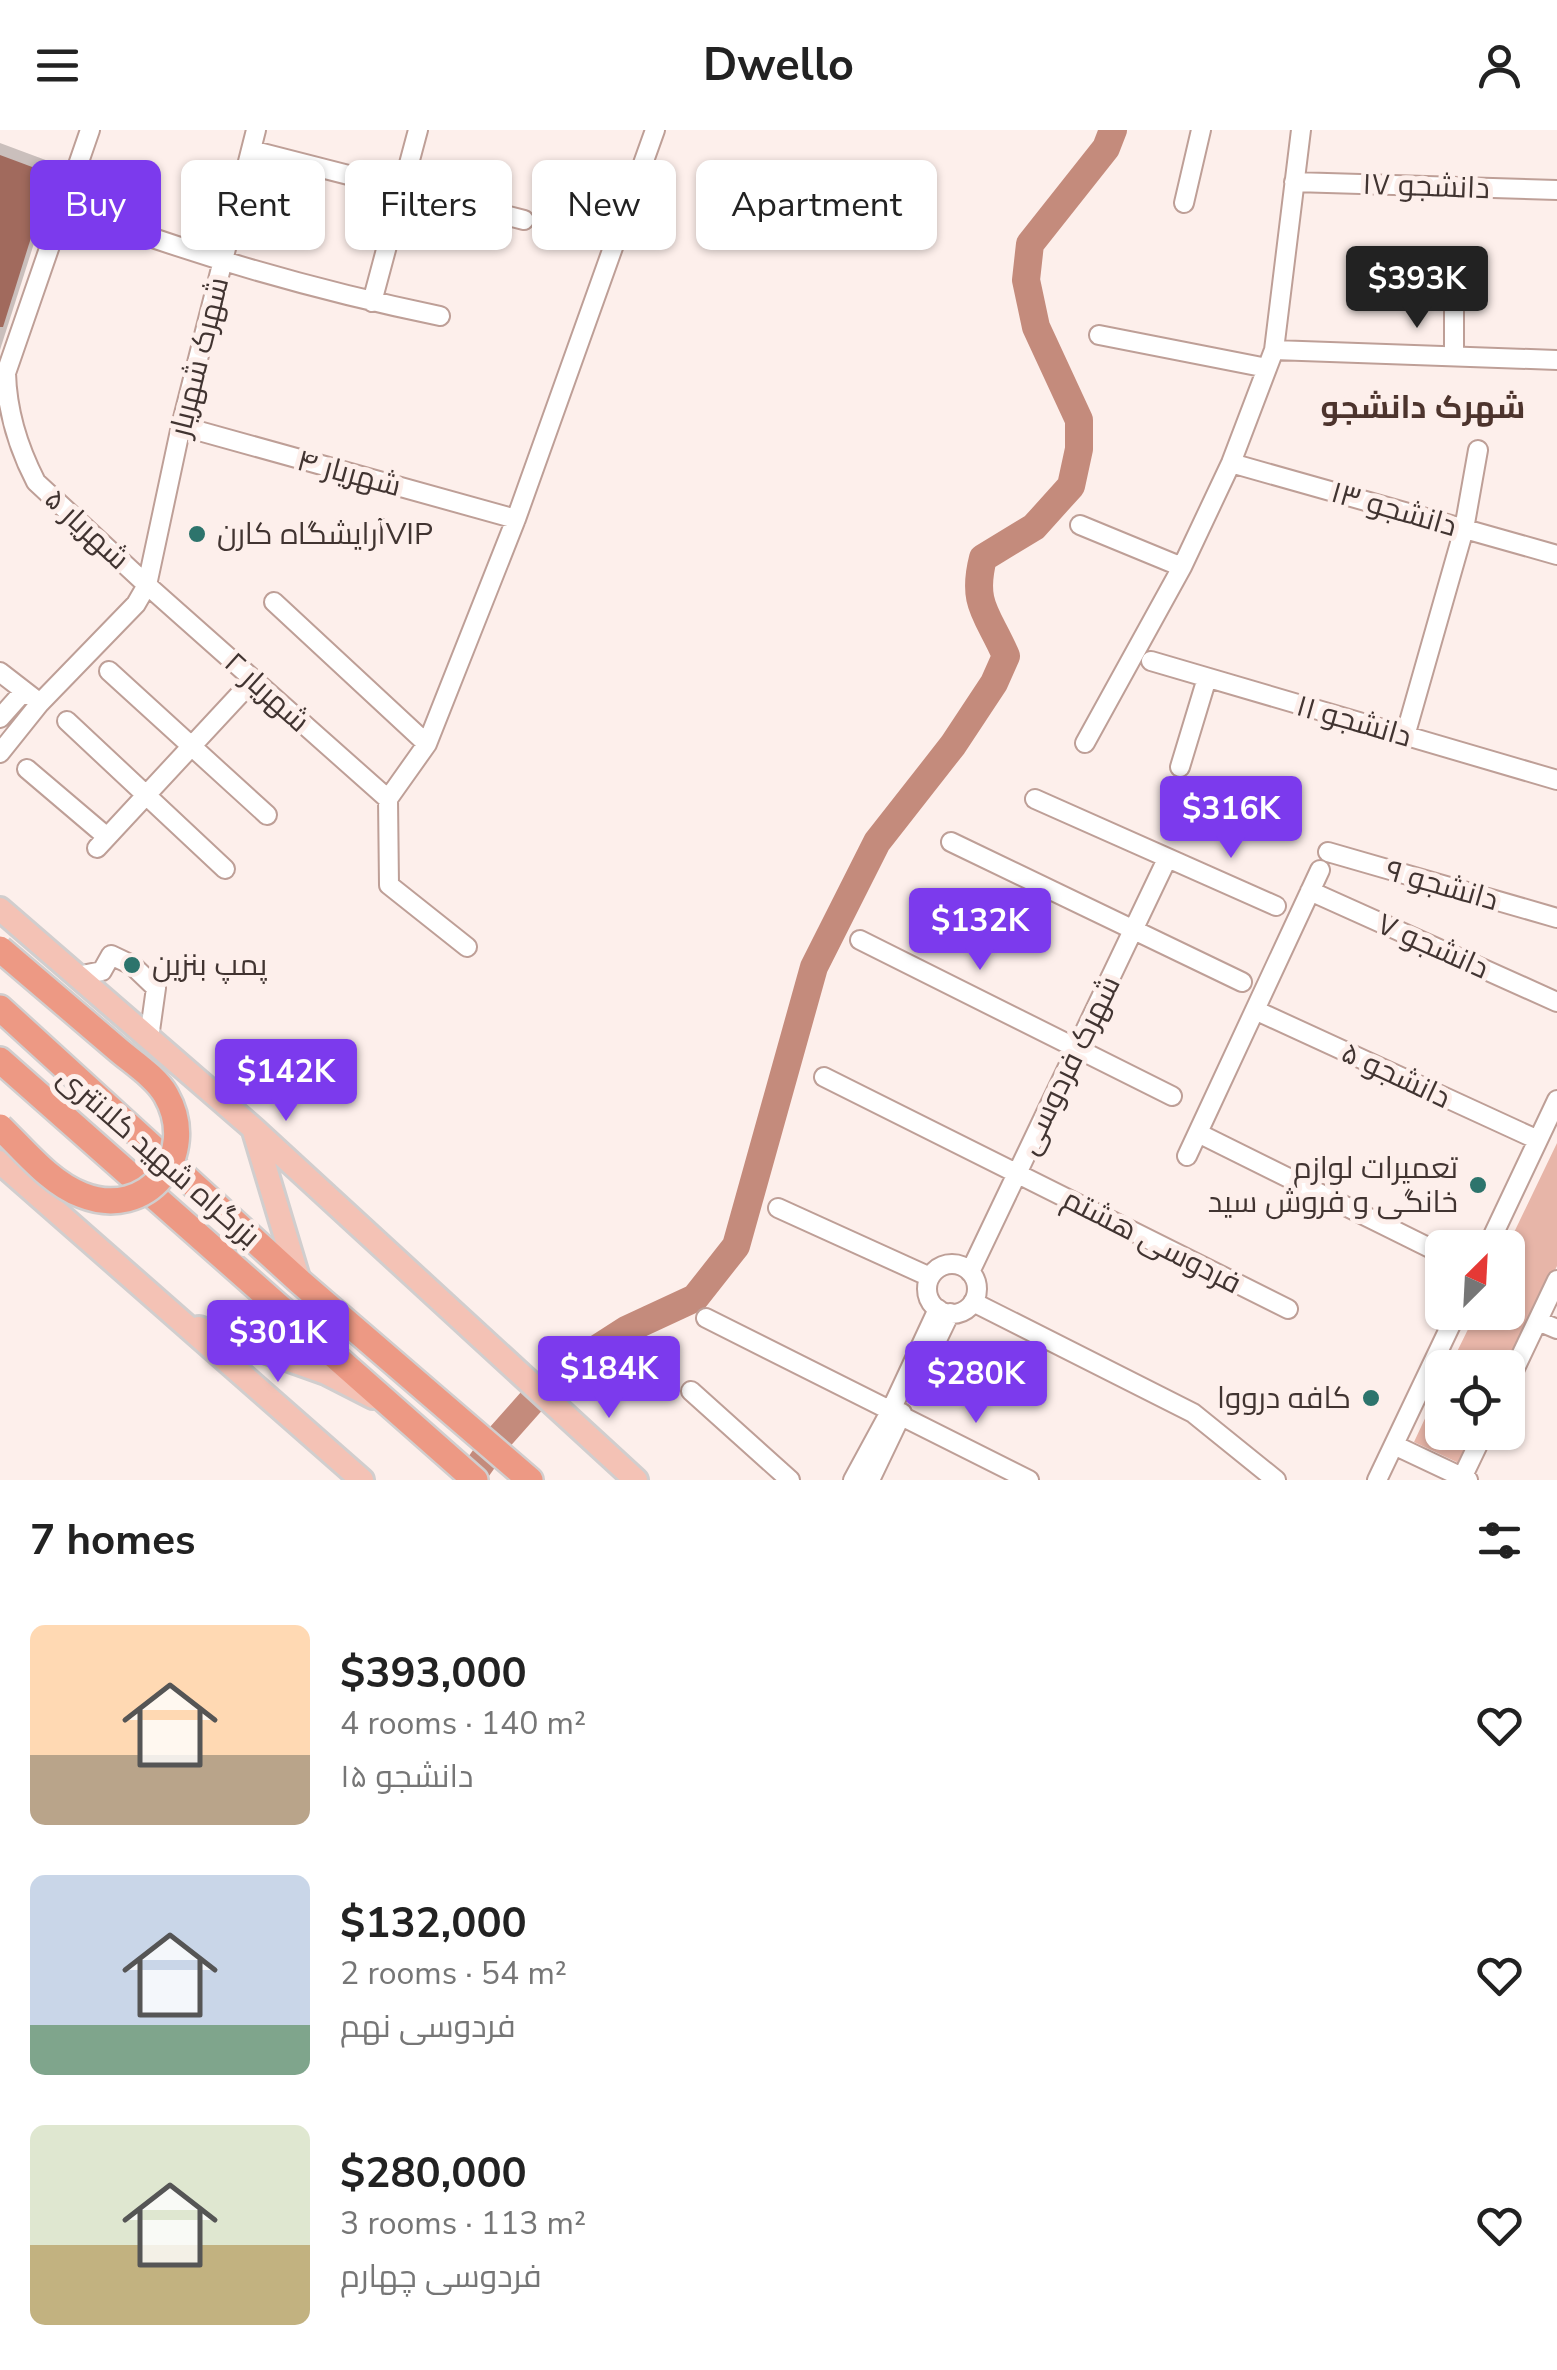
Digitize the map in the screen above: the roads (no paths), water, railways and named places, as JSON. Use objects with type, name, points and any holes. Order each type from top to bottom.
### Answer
[{"type":"highway","points":[[0,948],[166,1094],[178,1131],[170,1166],[144,1194],[119,1202],[82,1196],[56,1180],[0,1127]]},
{"type":"highway","name":"بزرگراه شهید کلانتری","points":[[0,1008],[298,1281],[530,1480]]},
{"type":"highway","name":"بزرگراه شهید کلانتری","points":[[0,1060],[475,1480]]},
{"type":"main road","points":[[0,909],[254,1129],[636,1480]]},
{"type":"main road","points":[[254,1129],[298,1281]]},
{"type":"main road","points":[[0,1162],[362,1480]]},
{"type":"main road","points":[[0,1188],[38,1195]]},
{"type":"main road","points":[[182,1321],[326,1373],[394,1408]]},
{"type":"street","name":"۵ شهریار","points":[[90,130],[6,373],[3,407],[36,482],[146,585]]},
{"type":"street","name":"شهرک شهریار","points":[[146,585],[256,130]]},
{"type":"street","points":[[410,160],[418,130]]},
{"type":"street","points":[[467,948],[389,885],[388,799],[427,744],[516,519],[655,130]]},
{"type":"street","points":[[1184,203],[1201,130]]},
{"type":"street","points":[[1086,742],[1182,567],[1231,464],[1274,350],[1301,130]]},
{"type":"street","points":[[250,150],[345,173]]},
{"type":"street","name":"دانشجو ۱۷","points":[[1294,182],[1557,190]]},
{"type":"street","points":[[512,217],[524,220]]},
{"type":"street","points":[[161,241],[222,263],[440,316]]},
{"type":"street","points":[[372,302],[386,250]]},
{"type":"street","points":[[1454,302],[1454,356]]},
{"type":"street","points":[[1098,334],[1267,368]]},
{"type":"street","points":[[1274,350],[1557,360]]},
{"type":"street","name":"شهریار ۴","points":[[182,426],[516,519]]},
{"type":"street","points":[[1405,736],[1464,529],[1478,450]]},
{"type":"street","name":"دانشجو ۱۳","points":[[1231,464],[1557,556]]},
{"type":"street","points":[[1080,525],[1182,567]]},
{"type":"street","points":[[0,752],[40,704],[136,604],[146,585]]},
{"type":"street","name":"۲ شهریار","points":[[146,585],[388,799]]},
{"type":"street","points":[[274,602],[427,744]]},
{"type":"street","name":"دانشجو ۱۱","points":[[1151,661],[1557,780]]},
{"type":"street","points":[[0,672],[40,704]]},
{"type":"street","points":[[109,672],[267,814]]},
{"type":"street","points":[[1180,767],[1207,678]]},
{"type":"street","points":[[27,769],[102,842],[254,680]]},
{"type":"street","points":[[0,718],[24,691]]},
{"type":"street","points":[[67,721],[225,868]]},
{"type":"street","points":[[1035,799],[1276,906]]},
{"type":"street","points":[[951,842],[1242,982]]},
{"type":"street","name":"دانشجو ۹","points":[[1328,852],[1557,918]]},
{"type":"street","name":"شهرک فردوسی","points":[[967,1269],[1162,857]]},
{"type":"street","points":[[1187,1156],[1320,870]]},
{"type":"street","name":"دانشجو ۷","points":[[1310,891],[1557,1002]]},
{"type":"street","points":[[860,940],[1172,1096]]},
{"type":"street","points":[[77,976],[102,971],[110,955],[132,965],[156,988],[149,1038]]},
{"type":"street","name":"دانشجو ۵","points":[[1255,1010],[1538,1140]]},
{"type":"street","name":"فردوسی هشتم","points":[[824,1077],[1288,1309]]},
{"type":"street","points":[[1496,1230],[1557,1100]]},
{"type":"street","points":[[1198,1132],[1425,1246]]},
{"type":"street","points":[[778,1208],[930,1278]]},
{"type":"street","points":[[941,1266],[967,1269],[977,1290],[973,1302],[963,1311],[944,1311],[928,1293],[930,1278],[941,1266]]},
{"type":"street","points":[[1524,1350],[1557,1280]]},
{"type":"street","points":[[973,1302],[1193,1413],[1276,1480]]},
{"type":"street","points":[[870,1480],[896,1413],[944,1311]]},
{"type":"street","points":[[706,1318],[1029,1480]]},
{"type":"street","points":[[1538,1321],[1557,1330]]},
{"type":"street","points":[[1377,1480],[1448,1330]]},
{"type":"street","points":[[691,1391],[790,1480]]},
{"type":"street","points":[[853,1480],[896,1413]]},
{"type":"street","points":[[1394,1445],[1464,1479],[1476,1450]]},
{"type":"waterway","points":[[469,1480],[498,1439],[553,1377],[626,1330],[695,1298],[736,1246],[814,967],[877,842],[953,745],[994,683],[1006,656],[980,599],[983,558],[1034,527],[1071,486],[1079,449],[1079,420],[1036,327],[1026,280],[1030,244],[1106,148],[1113,130]]},
{"type":"place","name":"آرایشگاه کارنVIP","points":[[197,534]]},
{"type":"place","name":"پمپ بنزین","points":[[132,965]]},
{"type":"place","name":"تعمیرات لوازم خانگی و فروش سید","points":[[1478,1185]]},
{"type":"place","name":"کافه درووا","points":[[1371,1398]]},
{"type":"district","name":"شهرک دانشجو","points":[[1423,407]]}]
